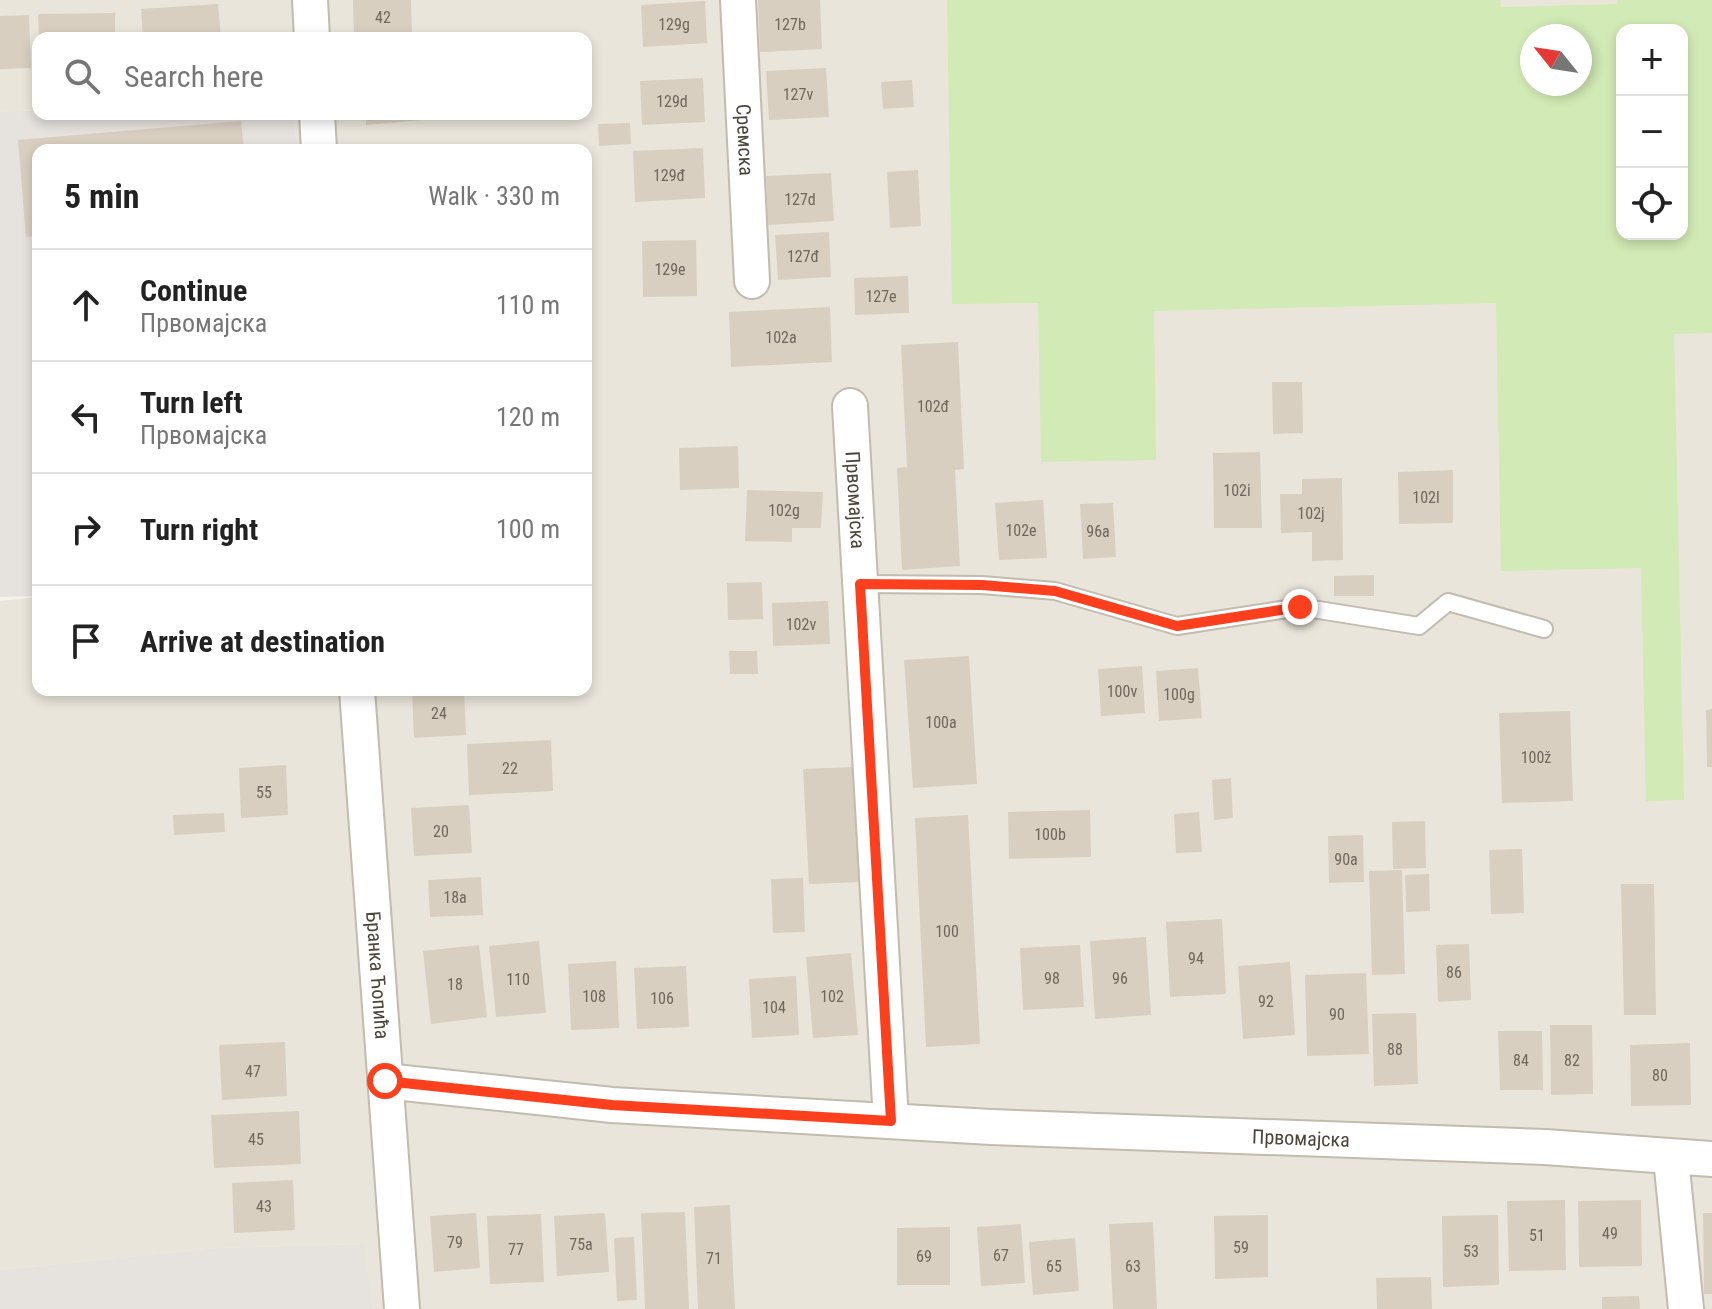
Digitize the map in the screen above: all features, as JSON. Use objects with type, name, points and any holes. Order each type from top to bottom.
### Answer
[{"type":"street","points":[[310,0],[312,32]]},
{"type":"street","name":"Сремска","points":[[738,0],[752,281]]},
{"type":"street","points":[[317,120],[319,144]]},
{"type":"street","name":"Првомајска","points":[[850,406],[891,1121]]},
{"type":"street","name":"Бранка Ћопића","points":[[357,696],[402,1309]]},
{"type":"street","name":"Првомајска","points":[[385,1081],[612,1105],[891,1121],[1545,1147],[1712,1159]]},
{"type":"street","points":[[1671,1158],[1686,1309]]},
{"type":"lane","points":[[860,584],[982,585],[1055,591],[1177,626],[1300,607],[1419,626],[1448,602],[1544,629]]},
{"type":"shaded area","points":[[0,0],[1712,0],[1712,1309],[373,1309],[363,1244],[217,1248],[0,1270],[0,601],[32,598],[32,696],[592,696],[592,144],[297,144],[294,120],[592,120],[592,32],[32,32],[32,110],[0,112]]},
{"type":"shaded area","points":[[32,110],[32,120],[294,120],[297,144],[32,144],[32,596],[0,597],[0,112]]},
{"type":"shaded area","points":[[364,1244],[373,1309],[0,1309],[0,1270],[217,1248]]},
{"type":"green space","points":[[947,0],[1500,0],[1501,7],[1617,4],[1618,0],[1712,0],[1712,333],[1674,334],[1684,800],[1646,801],[1641,568],[1501,571],[1496,303],[1154,311],[1156,460],[1041,462],[1038,303],[952,304]]},
{"type":"building","points":[[353,0],[411,0],[412,32],[354,32]]},
{"type":"building","points":[[758,0],[820,0],[822,49],[760,52]]},
{"type":"building","points":[[705,1],[707,43],[643,47],[641,5]]},
{"type":"building","points":[[218,4],[220,32],[143,32],[141,9]]},
{"type":"building","points":[[115,13],[115,32],[39,32],[38,14]]},
{"type":"building","points":[[29,15],[31,68],[0,69],[0,16]]},
{"type":"building","points":[[826,68],[829,117],[769,120],[766,71]]},
{"type":"building","points":[[703,78],[705,122],[642,125],[640,81]]},
{"type":"building","points":[[912,80],[914,107],[883,109],[881,82]]},
{"type":"building","points":[[366,120],[422,120],[366,125]]},
{"type":"building","points":[[241,121],[243,144],[32,144],[32,236],[26,237],[18,140]]},
{"type":"building","points":[[630,123],[631,144],[599,146],[598,124]]},
{"type":"building","points":[[703,148],[705,198],[635,202],[633,151]]},
{"type":"building","points":[[918,170],[921,226],[890,228],[887,172]]},
{"type":"building","points":[[831,173],[834,221],[768,225],[766,176]]},
{"type":"building","points":[[829,232],[831,277],[778,280],[775,235]]},
{"type":"building","points":[[696,240],[697,296],[643,297],[642,241]]},
{"type":"building","points":[[908,276],[909,313],[855,315],[854,278]]},
{"type":"building","points":[[830,307],[832,362],[731,367],[729,312]]},
{"type":"building","points":[[958,342],[964,469],[955,470],[960,566],[902,570],[897,468],[907,467],[901,345]]},
{"type":"building","points":[[1272,382],[1302,382],[1303,433],[1273,434]]},
{"type":"building","points":[[738,446],[739,488],[680,490],[679,448]]},
{"type":"building","points":[[1260,452],[1262,528],[1214,528],[1213,453]]},
{"type":"building","points":[[1453,470],[1453,523],[1399,524],[1398,472]]},
{"type":"building","points":[[1342,478],[1343,560],[1312,561],[1312,532],[1281,533],[1280,494],[1302,494],[1302,479]]},
{"type":"building","points":[[747,490],[823,492],[821,528],[792,528],[792,542],[745,541]]},
{"type":"building","points":[[1043,500],[1047,558],[999,560],[995,503]]},
{"type":"building","points":[[1113,503],[1116,557],[1083,559],[1080,504]]},
{"type":"building","points":[[1374,575],[1374,596],[1334,596],[1334,576]]},
{"type":"building","points":[[762,582],[763,619],[728,620],[727,583]]},
{"type":"building","points":[[828,601],[830,644],[773,646],[772,603]]},
{"type":"building","points":[[729,651],[757,651],[758,674],[730,674]]},
{"type":"building","points":[[969,656],[977,784],[913,788],[904,660]]},
{"type":"building","points":[[1142,666],[1145,713],[1101,716],[1098,669]]},
{"type":"building","points":[[1198,668],[1202,718],[1159,721],[1156,671]]},
{"type":"building","points":[[412,696],[464,696],[466,735],[414,738]]},
{"type":"building","points":[[1712,709],[1712,767],[1707,767],[1706,710]]},
{"type":"building","points":[[1570,711],[1573,801],[1502,803],[1499,713]]},
{"type":"building","points":[[551,740],[553,791],[469,795],[467,744]]},
{"type":"building","points":[[286,765],[288,815],[241,818],[239,768]]},
{"type":"building","points":[[853,767],[859,882],[809,884],[803,769]]},
{"type":"building","points":[[1231,778],[1233,818],[1214,820],[1212,780]]},
{"type":"building","points":[[469,805],[472,853],[414,856],[411,808]]},
{"type":"building","points":[[1090,810],[1091,857],[1009,859],[1008,812]]},
{"type":"building","points":[[1199,812],[1202,852],[1176,853],[1174,814]]},
{"type":"building","points":[[224,813],[225,832],[174,835],[173,815]]},
{"type":"building","points":[[968,815],[980,1044],[926,1047],[915,818]]},
{"type":"building","points":[[1425,821],[1426,868],[1393,869],[1392,822]]},
{"type":"building","points":[[1363,835],[1364,882],[1329,883],[1328,836]]},
{"type":"building","points":[[1522,849],[1524,913],[1491,914],[1489,850]]},
{"type":"building","points":[[1402,870],[1405,974],[1372,975],[1369,871]]},
{"type":"building","points":[[1429,874],[1430,911],[1406,912],[1405,875]]},
{"type":"building","points":[[481,877],[483,915],[430,917],[428,880]]},
{"type":"building","points":[[803,878],[805,932],[773,933],[771,879]]},
{"type":"building","points":[[1621,884],[1654,884],[1656,1015],[1624,1015]]},
{"type":"building","points":[[1222,919],[1226,994],[1170,997],[1166,922]]},
{"type":"building","points":[[1146,937],[1151,1015],[1095,1019],[1090,941]]},
{"type":"building","points":[[539,941],[546,1013],[496,1017],[489,946]]},
{"type":"building","points":[[1469,944],[1471,1000],[1438,1002],[1436,945]]},
{"type":"building","points":[[479,945],[487,1017],[431,1024],[423,951]]},
{"type":"building","points":[[1080,945],[1084,1007],[1023,1010],[1020,948]]},
{"type":"building","points":[[851,953],[858,1035],[813,1038],[806,957]]},
{"type":"building","points":[[616,961],[619,1028],[571,1030],[568,964]]},
{"type":"building","points":[[1290,962],[1295,1035],[1243,1039],[1238,966]]},
{"type":"building","points":[[686,966],[689,1027],[637,1029],[634,968]]},
{"type":"building","points":[[1366,973],[1369,1054],[1307,1056],[1305,975]]},
{"type":"building","points":[[796,976],[799,1035],[752,1038],[749,979]]},
{"type":"building","points":[[1416,1013],[1418,1084],[1374,1086],[1372,1014]]},
{"type":"building","points":[[1550,1025],[1592,1025],[1593,1094],[1551,1095]]},
{"type":"building","points":[[1498,1031],[1542,1031],[1543,1090],[1500,1090]]},
{"type":"building","points":[[285,1042],[287,1096],[222,1100],[219,1045]]},
{"type":"building","points":[[1690,1043],[1691,1105],[1631,1106],[1630,1045]]},
{"type":"building","points":[[299,1111],[301,1164],[214,1168],[211,1115]]},
{"type":"building","points":[[293,1180],[295,1230],[234,1233],[232,1183]]},
{"type":"building","points":[[1565,1200],[1566,1270],[1509,1271],[1507,1201]]},
{"type":"building","points":[[1641,1200],[1642,1266],[1579,1267],[1578,1201]]},
{"type":"building","points":[[730,1205],[735,1309],[698,1309],[694,1207]]},
{"type":"building","points":[[685,1212],[689,1309],[645,1309],[641,1213]]},
{"type":"building","points":[[476,1213],[480,1268],[434,1272],[430,1216]]},
{"type":"building","points":[[605,1213],[609,1272],[557,1276],[554,1216]]},
{"type":"building","points":[[1703,1213],[1712,1213],[1712,1294],[1704,1294]]},
{"type":"building","points":[[541,1214],[544,1282],[490,1284],[487,1216]]},
{"type":"building","points":[[1268,1215],[1268,1277],[1215,1279],[1214,1216]]},
{"type":"building","points":[[1498,1215],[1499,1285],[1443,1287],[1442,1216]]},
{"type":"building","points":[[1153,1222],[1157,1309],[1113,1309],[1109,1224]]},
{"type":"building","points":[[1021,1224],[1025,1283],[981,1286],[977,1227]]},
{"type":"building","points":[[950,1227],[950,1285],[897,1285],[897,1228]]},
{"type":"building","points":[[634,1237],[637,1300],[617,1301],[614,1238]]},
{"type":"building","points":[[1075,1238],[1079,1291],[1033,1295],[1029,1242]]},
{"type":"building","points":[[1431,1277],[1432,1309],[1377,1309],[1376,1278]]},
{"type":"building","points":[[1639,1296],[1640,1309],[1602,1309],[1602,1297]]},
{"type":"route","points":[[385,1081],[612,1105],[891,1121],[860,584],[982,585],[1055,591],[1177,626],[1300,607]]}]
